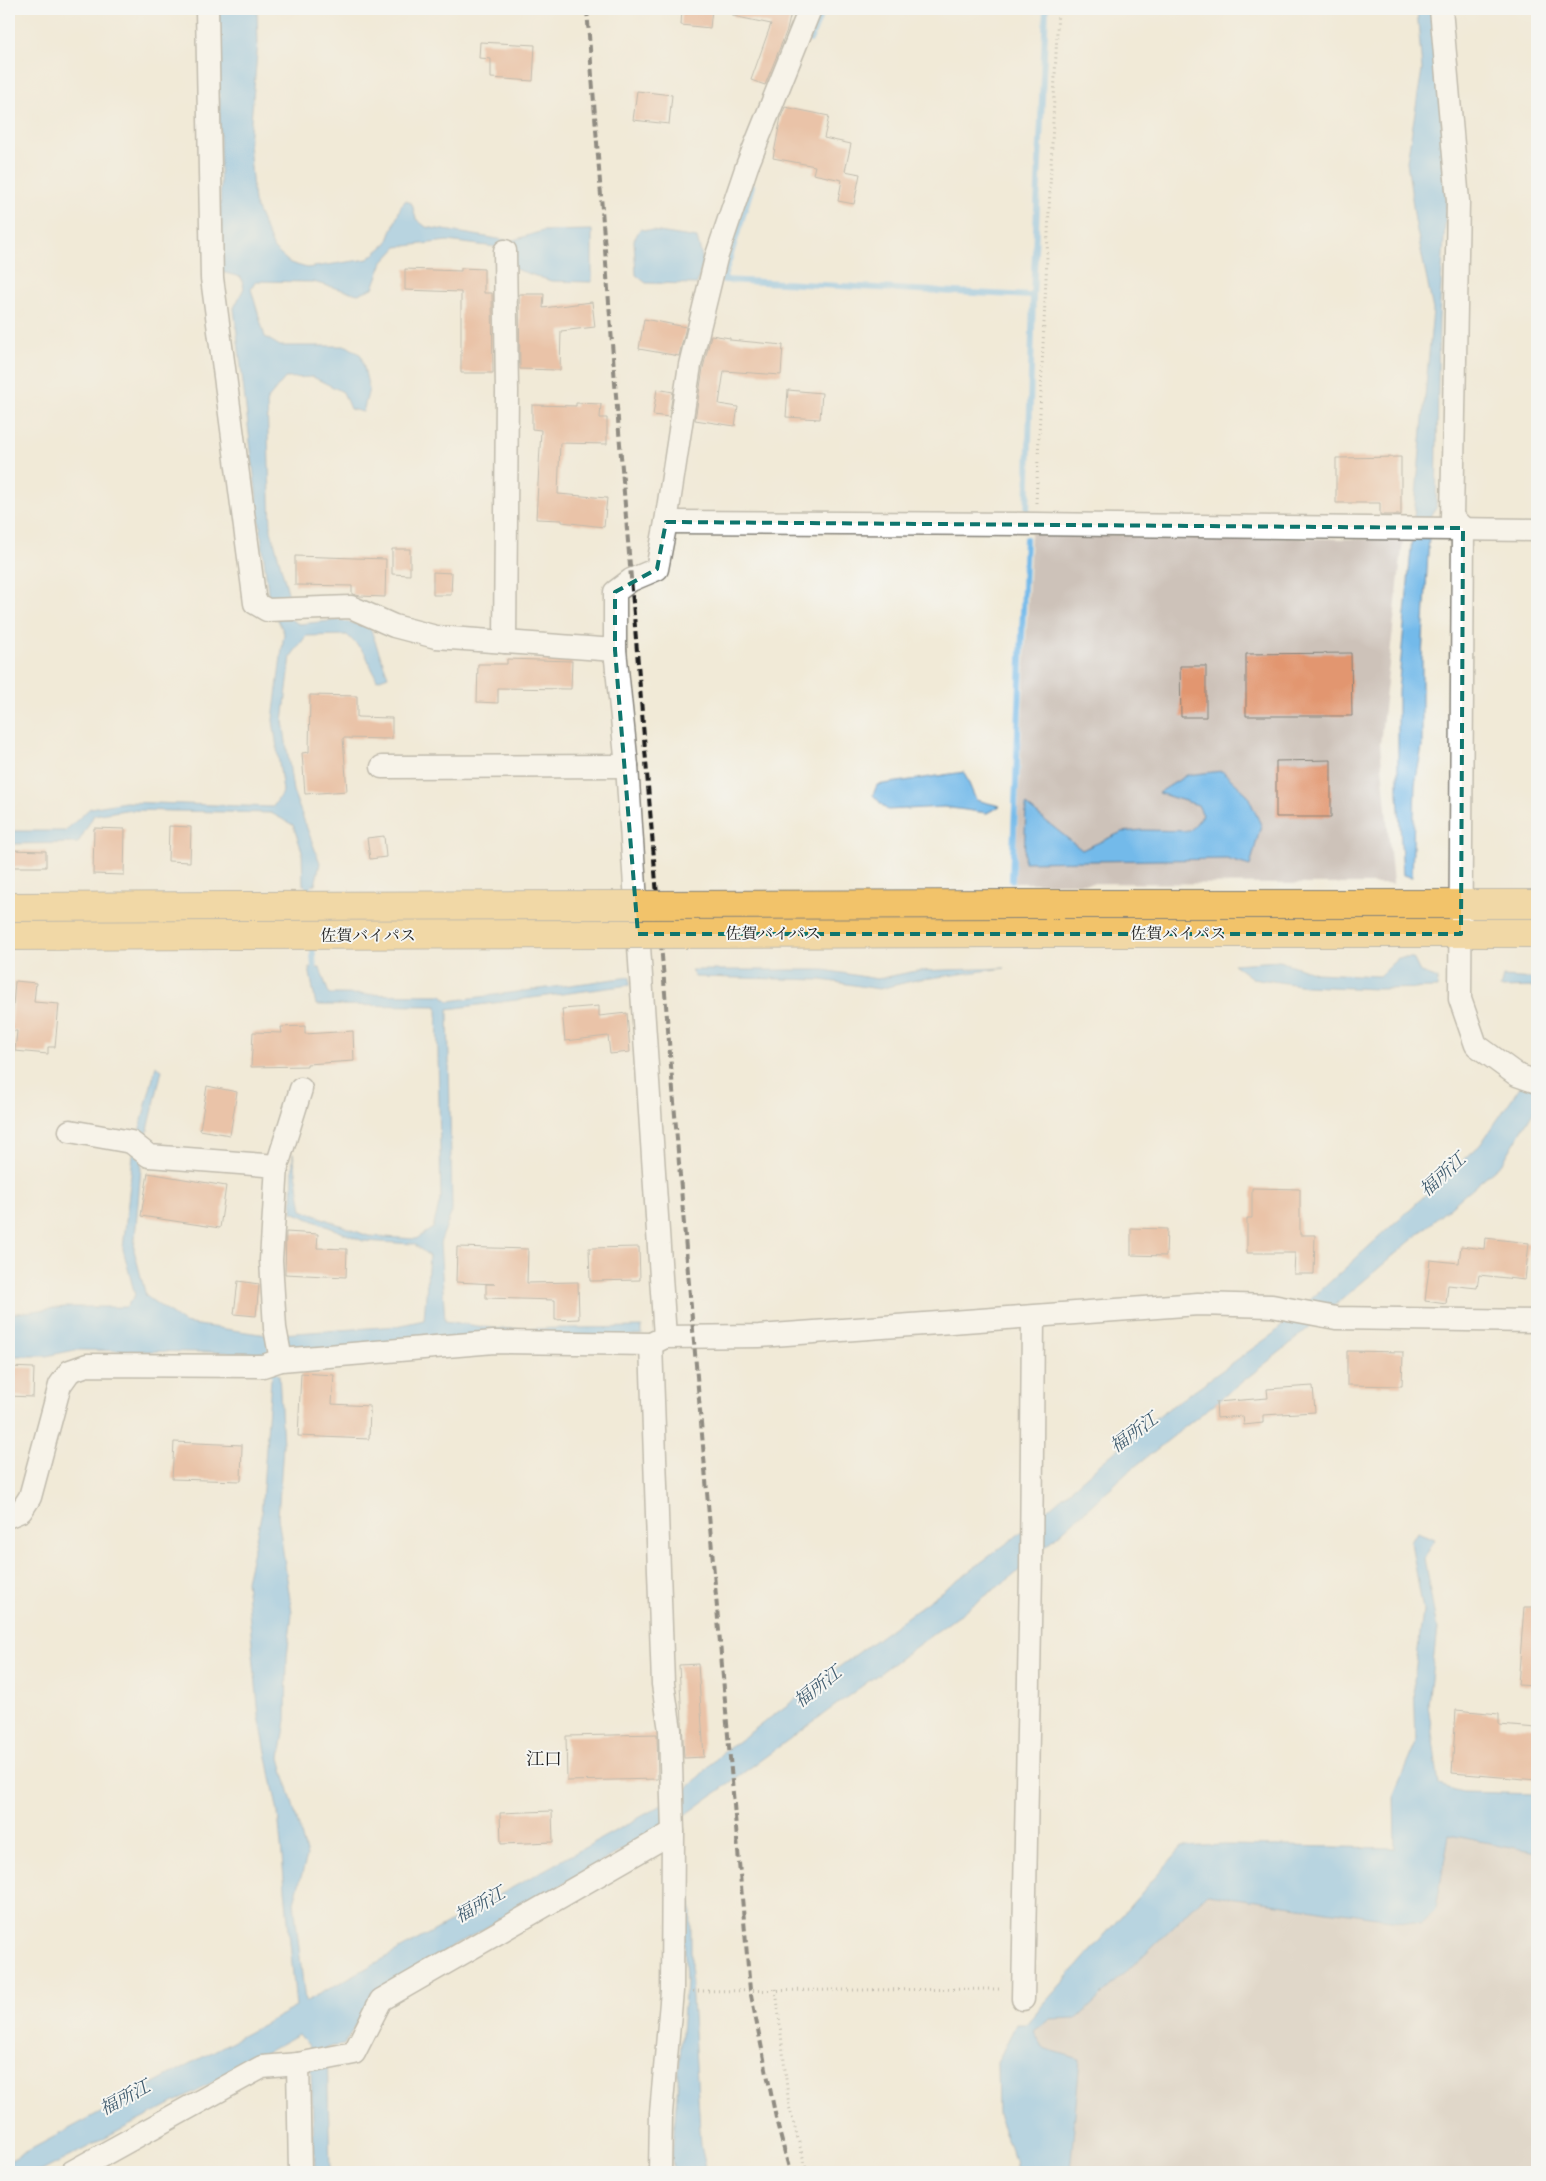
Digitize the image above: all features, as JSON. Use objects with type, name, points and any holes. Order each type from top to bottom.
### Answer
[{"type":"highway","name":"佐賀バイパス","points":[[9,907],[1537,904]]},
{"type":"highway","name":"佐賀バイパス","points":[[9,936],[1537,933]]},
{"type":"street","points":[[207,9],[212,278],[256,603],[267,610],[351,607],[394,626],[436,637],[615,650]]},
{"type":"street","points":[[660,2172],[661,2114],[672,1991],[672,1790],[670,1730],[663,1684],[658,1341],[626,766],[615,650],[615,592],[631,580],[657,569],[690,365],[716,258],[747,166],[810,9]]},
{"type":"street","points":[[1441,9],[1458,201],[1452,517],[1463,528],[1460,999],[1476,1045],[1527,1079]]},
{"type":"street","points":[[505,250],[507,391],[505,642]]},
{"type":"street","points":[[666,522],[1537,530]]},
{"type":"street","points":[[382,767],[626,766]]},
{"type":"street","points":[[274,1360],[275,1328],[271,1260],[278,1166],[301,1089]]},
{"type":"street","points":[[70,1132],[131,1142],[149,1156],[278,1166]]},
{"type":"street","points":[[9,1516],[21,1511],[30,1497],[60,1385],[70,1371],[87,1365],[274,1360],[494,1342],[658,1341],[759,1336],[1198,1304],[1272,1306],[1336,1318],[1537,1321]]},
{"type":"street","points":[[1023,1999],[1032,1506],[1033,1317]]},
{"type":"street","points":[[72,2172],[262,2066],[298,2064],[354,2053],[381,2000],[673,1832]]},
{"type":"street","points":[[298,2064],[300,2172]]},
{"type":"path","points":[[1035,524],[1058,9]]},
{"type":"path","points":[[672,1991],[1001,1988],[1023,1999]]},
{"type":"path","points":[[776,1989],[788,2106],[807,2172]]},
{"type":"highlighted area","points":[[666,522],[1463,528],[1461,934],[638,934],[615,650],[615,592],[657,569]]},
{"type":"shaded area","points":[[1031,533],[1403,540],[1380,744],[1393,884],[1015,883]]},
{"type":"shaded area","points":[[1449,1834],[1537,1852],[1537,2172],[1070,2172],[1080,2060],[1043,2048],[1033,2031],[1050,2019],[1078,2018],[1207,1894],[1420,1924],[1436,1909]]},
{"type":"water","points":[[219,9],[257,9],[258,43],[249,143],[254,202],[274,249],[290,263],[307,268],[368,259],[387,243],[401,206],[406,200],[412,204],[416,219],[426,227],[510,241],[543,231],[592,230],[592,282],[551,281],[515,269],[512,249],[447,241],[397,247],[383,262],[373,288],[358,294],[313,282],[256,281],[251,289],[265,337],[280,346],[347,346],[361,355],[369,389],[363,412],[350,409],[343,392],[313,377],[285,378],[267,400],[271,530],[289,596],[284,601],[286,617],[299,624],[340,620],[370,628],[388,676],[377,680],[365,653],[347,635],[306,636],[291,656],[283,721],[293,791],[320,863],[315,885],[303,885],[302,851],[293,825],[271,813],[125,810],[94,815],[78,843],[9,844],[9,831],[65,831],[90,808],[125,802],[273,807],[283,791],[273,720],[284,633],[269,600],[234,308],[244,288],[241,277],[221,272]]},
{"type":"water","points":[[1417,9],[1435,9],[1446,207],[1439,319],[1436,508],[1430,518],[1422,657],[1422,747],[1415,784],[1412,877],[1403,875],[1398,793],[1398,691],[1433,310],[1415,221],[1407,161],[1422,70]]},
{"type":"water","points":[[640,229],[697,238],[703,261],[697,284],[646,283],[636,275],[634,240]]},
{"type":"water","points":[[1222,771],[1247,794],[1261,825],[1250,866],[1227,859],[1024,862],[1026,805],[1082,850],[1122,832],[1143,830],[1190,831],[1203,815],[1198,805],[1158,793],[1187,775]]},
{"type":"water","points":[[964,772],[976,800],[1000,806],[987,813],[944,807],[887,810],[873,795],[877,785]]},
{"type":"water","points":[[1398,958],[1413,958],[1420,972],[1438,979],[1437,988],[1376,989],[1306,986],[1252,978],[1233,964],[1279,961],[1316,973],[1379,976]]},
{"type":"water","points":[[309,968],[320,968],[329,994],[442,995],[449,1001],[630,977],[630,985],[448,1009],[452,1211],[440,1243],[445,1321],[498,1329],[642,1327],[642,1335],[310,1350],[283,1342],[270,1344],[262,1353],[75,1350],[46,1356],[9,1356],[9,1314],[65,1307],[126,1307],[135,1295],[123,1249],[133,1155],[156,1066],[162,1070],[142,1156],[134,1250],[146,1296],[184,1323],[267,1335],[397,1326],[424,1320],[429,1256],[414,1244],[363,1241],[292,1212],[293,1153],[302,1210],[368,1236],[416,1239],[433,1228],[441,1197],[437,1006],[316,1005]]},
{"type":"water","points":[[1005,968],[916,980],[879,989],[822,980],[695,977],[691,970],[824,970],[877,979],[916,971]]},
{"type":"water","points":[[1503,977],[1537,979],[1537,987],[1500,988]]},
{"type":"water","name":"福所江","points":[[1537,1062],[1537,1105],[1503,1162],[1285,1348],[1128,1472],[1014,1575],[691,1811],[373,1992],[344,2045],[327,2047],[330,2172],[315,2172],[310,2047],[299,2034],[211,2083],[40,2172],[9,2172],[9,2161],[296,2007],[278,1813],[259,1716],[246,1581],[261,1516],[271,1379],[279,1374],[283,1445],[278,1517],[292,1613],[287,1657],[286,1720],[280,1758],[307,1856],[294,1902],[305,2002],[682,1794],[721,1754],[1014,1538],[1147,1424],[1273,1334],[1480,1145]]},
{"type":"water","points":[[1417,1532],[1435,1539],[1424,1559],[1437,1629],[1428,1704],[1439,1785],[1462,1792],[1537,1794],[1537,1852],[1449,1835],[1436,1909],[1420,1924],[1207,1894],[1078,2018],[1050,2019],[1034,2031],[1043,2048],[1080,2059],[1070,2172],[1017,2172],[1015,2160],[998,2115],[997,2063],[1016,2024],[1026,2024],[1182,1847],[1224,1845],[1395,1848],[1394,1794],[1416,1742],[1414,1680],[1423,1611],[1411,1542]]},
{"type":"water","points":[[691,1890],[691,1982],[701,2146],[707,2172],[673,2172],[672,2156],[686,1983],[682,1891]]},
{"type":"building","points":[[682,9],[712,9],[710,28],[681,25]]},
{"type":"building","points":[[734,9],[792,9],[787,30],[765,85],[751,80],[771,24],[733,16]]},
{"type":"building","points":[[480,42],[535,45],[533,81],[491,78],[491,59],[479,58]]},
{"type":"building","points":[[637,91],[672,95],[669,124],[633,120]]},
{"type":"building","points":[[785,107],[829,116],[824,138],[851,144],[845,171],[860,174],[854,204],[838,201],[842,180],[813,174],[815,166],[773,158],[781,117]]},
{"type":"building","points":[[461,268],[484,269],[484,293],[492,293],[493,373],[461,373],[461,292],[405,290],[405,269],[461,271]]},
{"type":"building","points":[[519,294],[544,294],[543,308],[592,302],[595,327],[561,331],[560,370],[520,369]]},
{"type":"building","points":[[644,319],[686,327],[679,356],[639,349]]},
{"type":"building","points":[[711,335],[730,338],[730,340],[783,345],[781,375],[724,371],[719,404],[738,407],[735,426],[695,420],[703,368]]},
{"type":"building","points":[[657,389],[673,392],[669,417],[653,415]]},
{"type":"building","points":[[788,390],[822,393],[820,419],[786,417]]},
{"type":"building","points":[[576,403],[601,404],[600,418],[607,418],[607,444],[560,443],[558,494],[607,498],[604,527],[562,522],[562,520],[536,519],[541,430],[532,429],[532,405],[576,406]]},
{"type":"building","points":[[1401,457],[1401,515],[1380,515],[1380,503],[1336,503],[1336,458]]},
{"type":"building","points":[[392,549],[410,549],[410,575],[392,574]]},
{"type":"building","points":[[295,556],[386,559],[385,597],[352,594],[352,586],[295,585]]},
{"type":"building","points":[[433,572],[452,573],[451,595],[433,595]]},
{"type":"building","points":[[1351,653],[1352,716],[1246,716],[1246,654]]},
{"type":"building","points":[[507,659],[572,661],[571,689],[498,688],[498,703],[477,702],[478,664],[507,664]]},
{"type":"building","points":[[1180,666],[1206,666],[1206,717],[1181,717]]},
{"type":"building","points":[[310,695],[357,696],[357,717],[392,718],[392,739],[343,738],[347,791],[305,794],[302,753],[309,752]]},
{"type":"building","points":[[1331,760],[1331,817],[1276,817],[1276,761]]},
{"type":"building","points":[[169,826],[191,827],[190,862],[168,861]]},
{"type":"building","points":[[94,828],[125,829],[124,875],[93,874]]},
{"type":"building","points":[[384,836],[386,857],[370,859],[367,838]]},
{"type":"building","points":[[9,850],[46,851],[46,867],[9,867]]},
{"type":"building","points":[[15,981],[36,983],[34,1002],[59,1004],[55,1047],[48,1047],[48,1054],[15,1051],[17,1031],[11,1031]]},
{"type":"building","points":[[599,1006],[599,1016],[627,1013],[630,1052],[610,1054],[608,1036],[565,1041],[562,1009]]},
{"type":"building","points":[[305,1026],[305,1034],[353,1031],[354,1061],[307,1064],[307,1066],[251,1067],[253,1032],[282,1033],[281,1027]]},
{"type":"building","points":[[207,1086],[237,1092],[230,1135],[200,1130]]},
{"type":"building","points":[[148,1173],[226,1186],[220,1228],[141,1216]]},
{"type":"building","points":[[1252,1188],[1300,1189],[1300,1235],[1315,1235],[1314,1274],[1294,1274],[1295,1253],[1247,1253],[1247,1218],[1252,1218]]},
{"type":"building","points":[[1131,1228],[1167,1229],[1166,1256],[1131,1255]]},
{"type":"building","points":[[286,1232],[318,1234],[317,1248],[347,1249],[346,1277],[285,1274]]},
{"type":"building","points":[[1485,1238],[1529,1243],[1525,1280],[1479,1275],[1477,1288],[1448,1285],[1446,1304],[1425,1301],[1430,1260],[1459,1263],[1461,1246],[1484,1249]]},
{"type":"building","points":[[457,1247],[528,1249],[527,1283],[578,1282],[579,1319],[555,1320],[555,1300],[486,1298],[486,1284],[495,1284],[456,1282]]},
{"type":"building","points":[[639,1247],[640,1280],[590,1281],[589,1248]]},
{"type":"building","points":[[238,1281],[259,1284],[256,1316],[234,1314]]},
{"type":"building","points":[[1347,1351],[1403,1352],[1402,1386],[1347,1385]]},
{"type":"building","points":[[9,1367],[34,1368],[33,1397],[9,1396]]},
{"type":"building","points":[[301,1373],[334,1375],[332,1404],[370,1406],[369,1439],[298,1436]]},
{"type":"building","points":[[1313,1386],[1315,1412],[1263,1415],[1263,1423],[1244,1425],[1243,1416],[1217,1418],[1216,1402],[1268,1398],[1267,1389]]},
{"type":"building","points":[[174,1442],[242,1445],[241,1481],[172,1479]]},
{"type":"building","points":[[1524,1607],[1537,1607],[1537,1686],[1518,1685]]},
{"type":"building","points":[[698,1664],[704,1757],[684,1758],[679,1665]]},
{"type":"building","points":[[1456,1710],[1499,1714],[1499,1725],[1537,1728],[1537,1780],[1452,1773]]},
{"type":"building","points":[[657,1734],[658,1779],[567,1781],[566,1736]]},
{"type":"building","points":[[552,1811],[553,1842],[501,1844],[500,1813]]},
{"type":"waterway","points":[[810,40],[823,9]]},
{"type":"waterway","points":[[1027,516],[1033,296],[1046,9]]},
{"type":"waterway","points":[[752,186],[723,280],[1033,296]]},
{"type":"waterway","points":[[1012,880],[1026,539]]},
{"type":"waterway","points":[[308,885],[309,901]]},
{"type":"waterway","points":[[312,941],[314,968]]},
{"type":"waterway","points":[[265,1349],[275,1377]]},
{"type":"railway","points":[[587,9],[615,383],[686,1249],[750,1990],[777,2123],[790,2172]]},
{"type":"district","name":"江口","points":[[544,1759]]}]
